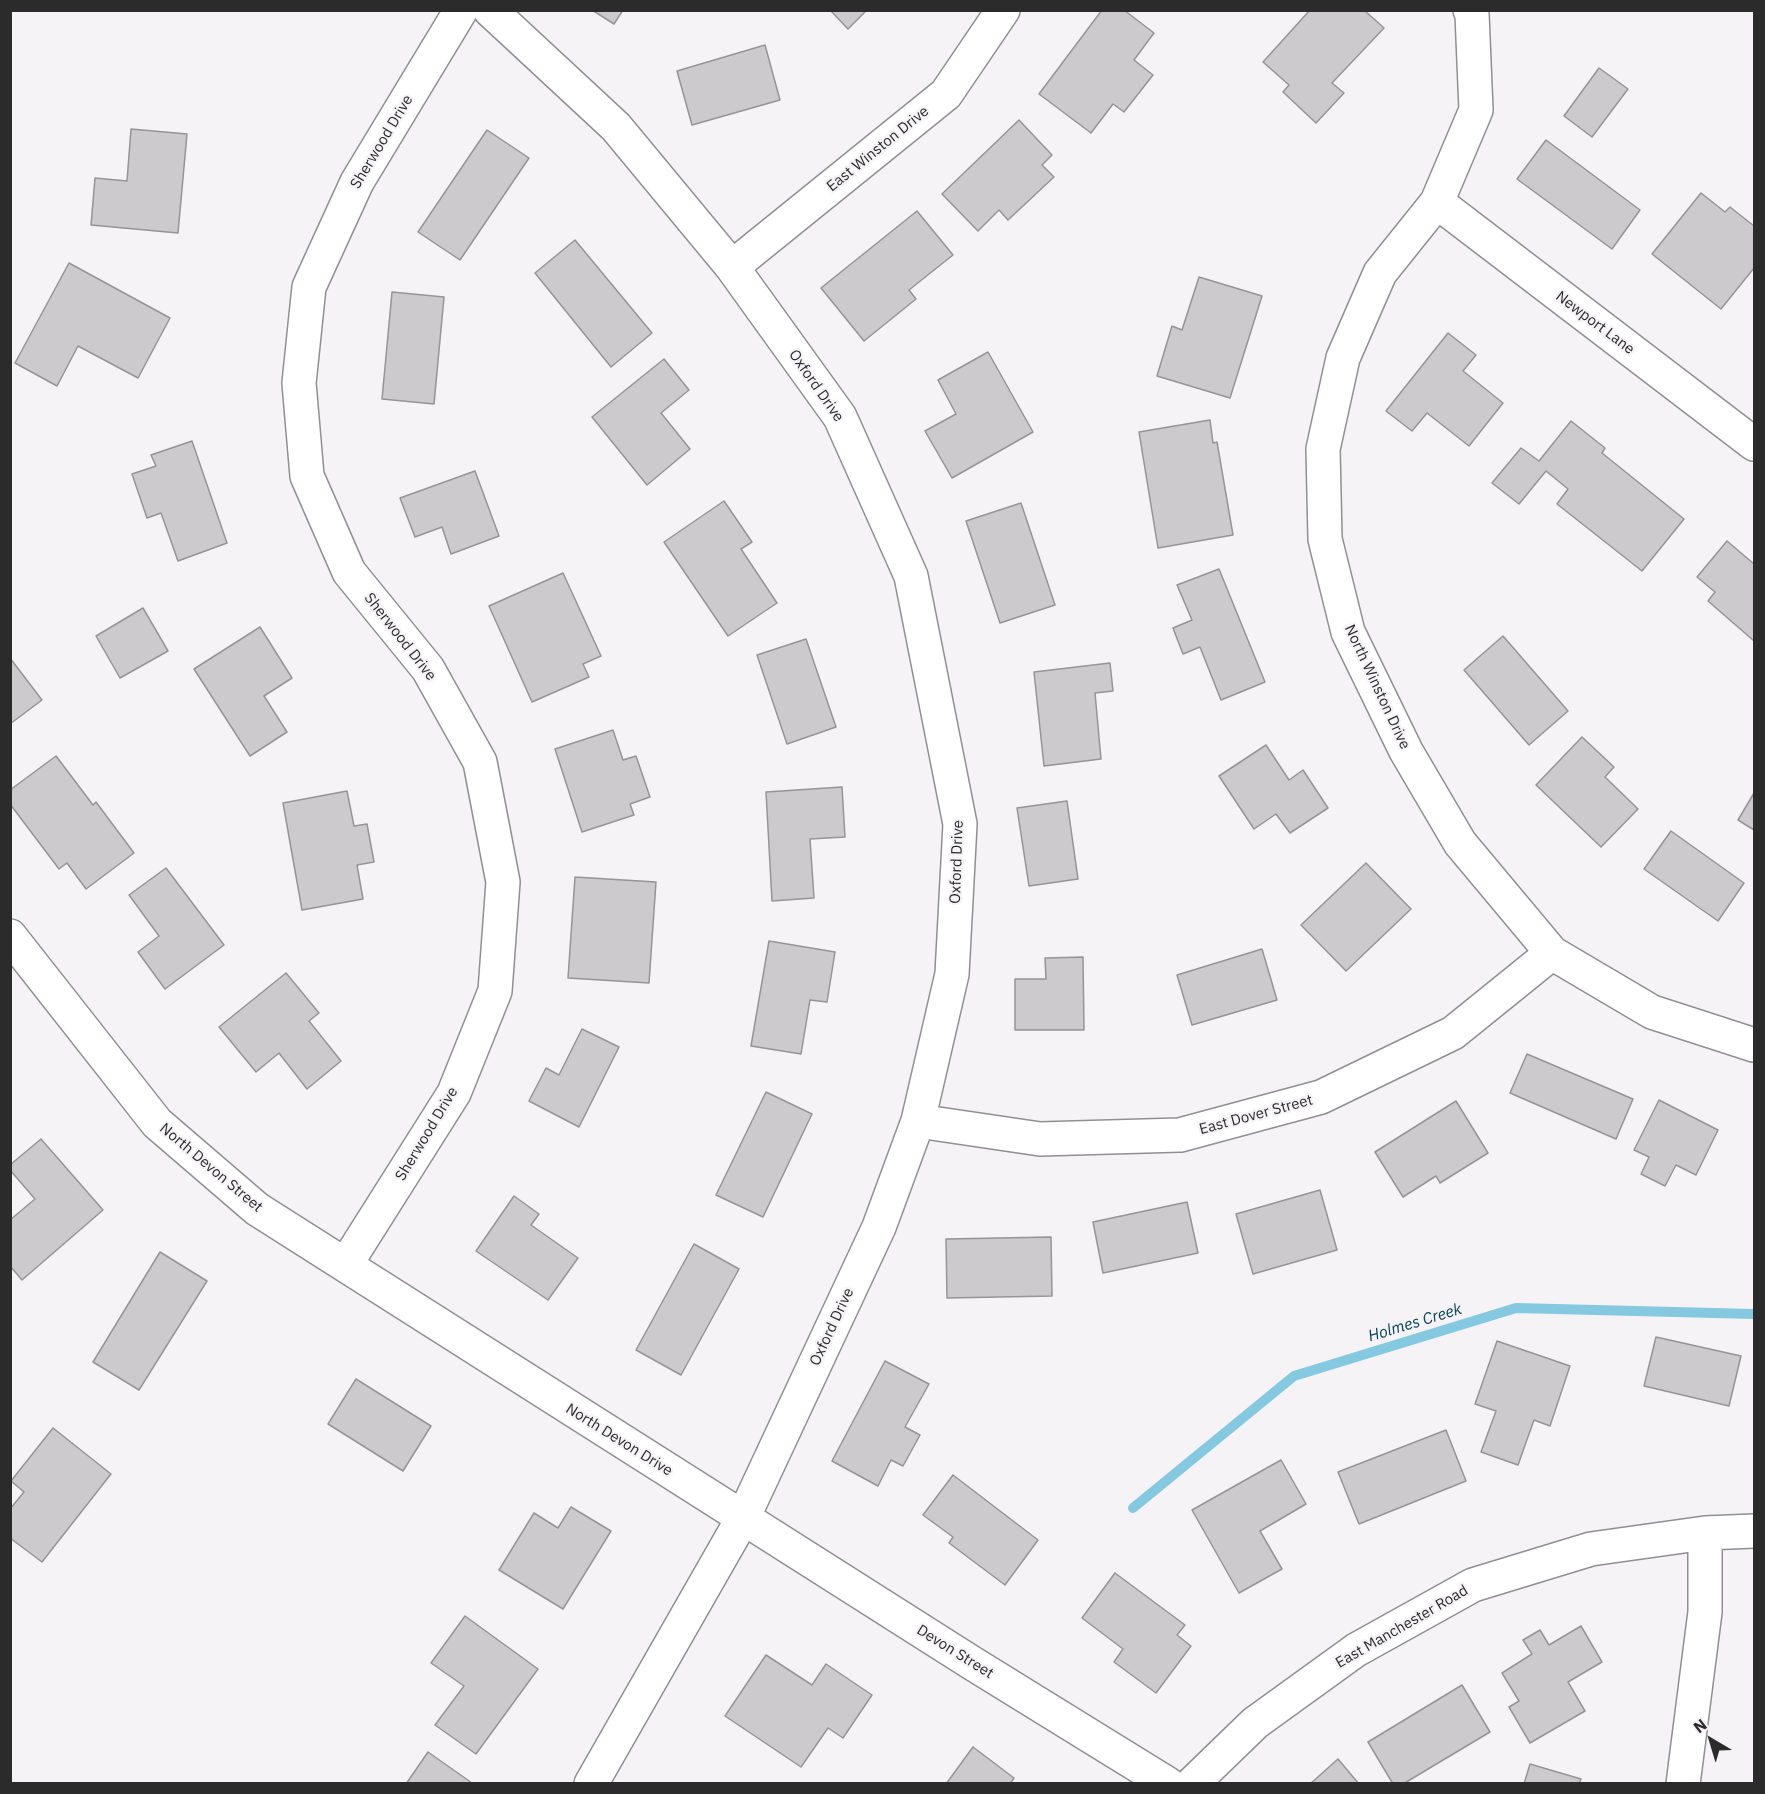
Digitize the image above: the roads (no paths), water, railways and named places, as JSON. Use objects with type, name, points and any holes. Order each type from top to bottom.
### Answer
[{"type":"street","name":"Sherwood Drive","points":[[346,1264],[454,1093],[495,991],[503,882],[480,762],[428,669],[349,572],[307,476],[299,383],[309,287],[357,182],[461,10]]},
{"type":"street","name":"Oxford Drive","points":[[490,10],[616,127],[732,267],[840,417],[911,576],[960,824],[951,974],[918,1121],[879,1227],[743,1518],[591,1784]]},
{"type":"street","name":"East Winston Drive","points":[[732,267],[946,94],[1003,10]]},
{"type":"street","name":"North Winston Drive","points":[[1470,10],[1476,110],[1437,202],[1380,273],[1343,358],[1323,449],[1325,539],[1348,632],[1406,751],[1460,843],[1552,953],[1652,1012],[1755,1045]]},
{"type":"street","name":"Newport Lane","points":[[1437,202],[1755,444]]},
{"type":"street","name":"North Devon Street","points":[[10,936],[157,1123],[256,1209],[346,1264],[494,1361]]},
{"type":"street","name":"East Dover Street","points":[[918,1121],[1040,1139],[1180,1135],[1322,1097],[1453,1033],[1552,953]]},
{"type":"street","name":"North Devon Drive","points":[[494,1361],[743,1518]]},
{"type":"street","name":"Devon Street","points":[[743,1518],[1168,1784]]},
{"type":"street","name":"East Manchester Road","points":[[1192,1784],[1255,1723],[1356,1650],[1473,1585],[1591,1549],[1706,1533],[1755,1531]]},
{"type":"street","points":[[1683,1784],[1705,1612],[1706,1533]]},
{"type":"waterway","name":"Holmes Creek","points":[[1133,1508],[1294,1376],[1516,1308],[1754,1314]]}]
